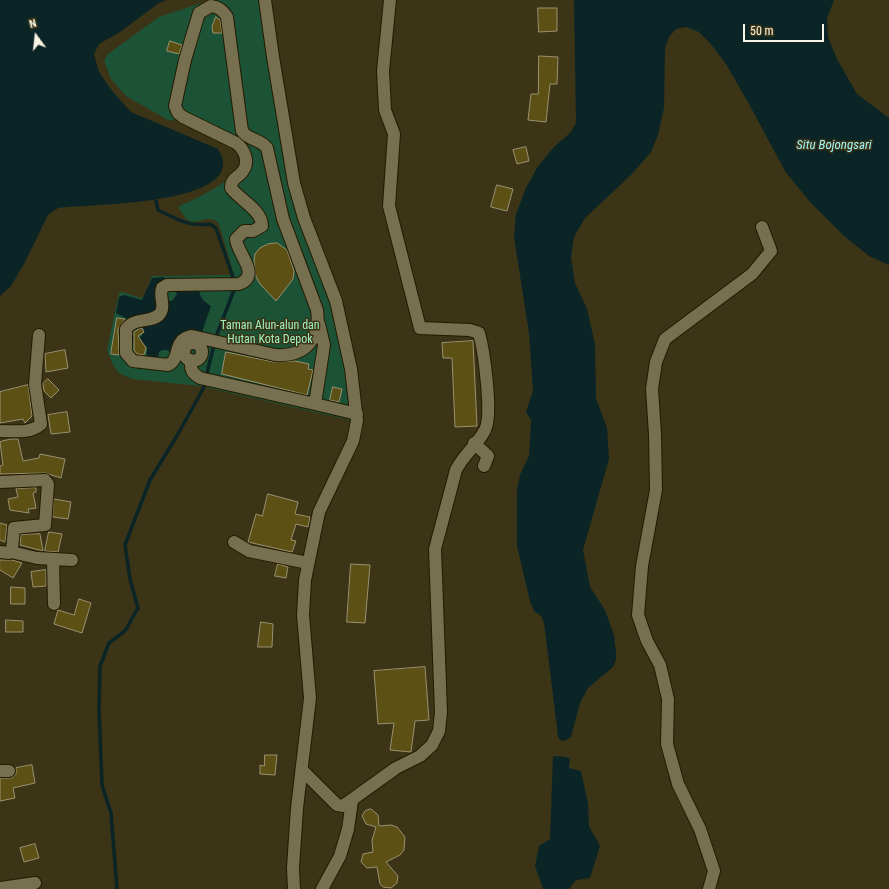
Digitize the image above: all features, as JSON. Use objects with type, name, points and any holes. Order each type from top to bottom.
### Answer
[{"type":"street","points":[[265,0],[294,183],[306,224],[336,300],[351,369],[357,414],[356,431],[353,441],[319,512],[308,563],[303,604],[310,698],[295,838],[294,889]]},
{"type":"street","points":[[302,770],[337,805],[343,806],[396,768],[420,756],[432,745],[439,731],[441,712],[435,549],[453,479],[462,460],[485,429],[488,416],[483,353],[479,333],[470,330],[420,328],[389,206],[394,134],[385,110],[383,79],[390,0]]},
{"type":"street","points":[[315,404],[324,345],[317,310],[283,219],[267,148],[262,142],[246,136],[242,131],[227,17],[224,11],[217,7],[211,6],[199,13],[185,60],[175,106],[183,117],[236,142],[241,147],[245,154],[246,164],[243,171],[233,179],[231,188],[259,215],[262,221],[262,226],[253,231],[244,231],[236,239],[238,249],[249,268],[248,280],[239,284],[167,284],[161,291],[161,312],[153,318],[133,322],[129,325],[126,330],[125,348],[129,358],[133,362],[168,365],[174,360],[179,344],[186,337],[192,336],[275,355],[287,356],[297,353],[307,346],[315,336],[319,324]]},
{"type":"street","points":[[709,889],[714,871],[700,829],[678,784],[667,744],[668,699],[660,666],[647,641],[638,615],[642,566],[656,490],[655,434],[652,389],[656,362],[665,339],[752,274],[771,251],[762,227]]},
{"type":"street","points":[[0,430],[22,431],[36,428],[41,424],[35,384],[39,335]]},
{"type":"street","points":[[191,360],[190,369],[193,374],[205,379],[357,414]]},
{"type":"street","points":[[474,443],[488,456],[484,466]]},
{"type":"street","points":[[0,482],[45,480],[48,484],[45,525],[14,528],[6,552],[52,560],[72,560]]},
{"type":"street","points":[[234,542],[249,551],[308,563]]},
{"type":"street","points":[[52,560],[54,604]]},
{"type":"street","points":[[322,889],[340,856],[348,829],[352,801]]},
{"type":"street","points":[[0,888],[35,883]]},
{"type":"green space","name":"Taman Alun-alun dan Hutan Kota Depok","points":[[210,0],[260,0],[279,134],[299,224],[319,265],[333,303],[346,355],[354,421],[200,386],[132,379],[119,373],[113,365],[107,350],[119,293],[122,292],[141,298],[144,296],[152,276],[234,275],[219,224],[213,219],[192,222],[186,219],[178,207],[216,188],[233,175],[239,168],[242,160],[236,147],[182,121],[168,120],[126,96],[111,79],[104,61],[108,54],[159,17]]},
{"type":"water","points":[[0,0],[166,0],[159,3],[120,32],[99,44],[94,54],[99,72],[113,92],[131,112],[218,149],[223,168],[212,182],[191,192],[130,203],[58,208],[48,215],[24,264],[11,286],[0,296]]},
{"type":"water","name":"Situ Bojongsari","points":[[574,0],[834,0],[827,19],[828,37],[837,59],[857,94],[889,118],[889,265],[869,256],[843,235],[810,202],[785,171],[726,64],[710,43],[699,32],[686,27],[676,29],[669,37],[665,48],[664,108],[658,135],[651,152],[632,174],[585,218],[574,237],[571,257],[575,283],[587,309],[595,344],[596,398],[607,428],[609,459],[583,550],[590,587],[605,610],[614,635],[616,660],[613,667],[588,688],[580,703],[571,737],[564,741],[560,740],[558,736],[544,623],[541,616],[534,611],[530,601],[517,546],[517,491],[520,475],[529,456],[531,420],[526,412],[533,391],[529,333],[514,237],[516,214],[526,188],[538,166],[554,147],[571,132],[576,123]]},
{"type":"water","points":[[164,277],[168,301],[172,301],[177,294],[173,288],[199,287],[202,298],[211,306],[201,335],[171,353],[165,350],[159,352],[158,359],[140,360],[147,356],[147,347],[138,341],[129,344],[130,334],[137,338],[142,336],[143,327],[116,313],[119,297],[124,295],[142,300],[152,278]]},
{"type":"water","points":[[553,756],[566,757],[570,759],[569,768],[581,771],[588,803],[589,826],[600,846],[590,878],[576,880],[569,889],[543,889],[535,866],[539,846],[550,839]]},
{"type":"building","points":[[538,8],[557,8],[557,31],[539,32]]},
{"type":"building","points":[[216,17],[220,20],[222,33],[213,33],[212,27]]},
{"type":"building","points":[[170,41],[182,45],[179,54],[167,51]]},
{"type":"building","points":[[539,56],[558,57],[557,84],[550,84],[546,122],[528,120],[531,94],[538,94]]},
{"type":"building","points":[[526,147],[529,161],[517,164],[513,150]]},
{"type":"building","points":[[497,185],[513,189],[507,211],[491,207]]},
{"type":"building","points":[[277,243],[287,250],[294,271],[293,279],[276,301],[260,284],[256,277],[254,262],[255,254],[260,248],[268,244]]},
{"type":"building","points":[[117,318],[125,319],[118,329],[119,355],[111,354]]},
{"type":"building","points":[[142,328],[144,332],[138,336],[146,348],[144,355],[137,354],[134,350],[134,332]]},
{"type":"building","points":[[473,341],[477,426],[455,427],[452,358],[443,358],[442,343]]},
{"type":"building","points":[[65,350],[68,368],[46,372],[45,354]]},
{"type":"building","points":[[226,352],[274,362],[295,361],[309,364],[308,369],[313,370],[307,395],[222,374]]},
{"type":"building","points":[[48,379],[59,390],[51,398],[44,391],[43,384]]},
{"type":"building","points":[[28,385],[32,416],[25,423],[23,419],[0,423],[0,392]]},
{"type":"building","points":[[333,387],[342,389],[339,402],[330,400]]},
{"type":"building","points":[[67,412],[70,432],[51,434],[48,415]]},
{"type":"building","points":[[18,439],[23,461],[39,458],[40,454],[65,459],[61,478],[45,473],[0,474],[0,466],[3,465],[0,442]]},
{"type":"building","points":[[36,488],[36,492],[33,493],[36,508],[28,509],[29,513],[10,510],[8,499],[18,497],[16,489]]},
{"type":"building","points":[[268,494],[298,502],[295,514],[310,517],[308,527],[296,524],[291,540],[296,541],[292,552],[248,542],[256,514],[262,516]]},
{"type":"building","points":[[54,499],[71,502],[68,519],[53,517]]},
{"type":"building","points":[[0,523],[7,525],[5,542],[0,540]]},
{"type":"building","points":[[49,532],[62,534],[58,552],[45,551]]},
{"type":"building","points":[[40,534],[43,551],[20,545],[21,535]]},
{"type":"building","points":[[0,560],[12,560],[22,563],[13,578],[0,570]]},
{"type":"building","points":[[278,564],[288,567],[286,578],[275,576]]},
{"type":"building","points":[[351,564],[370,565],[365,623],[347,622]]},
{"type":"building","points":[[46,570],[46,586],[33,587],[31,572]]},
{"type":"building","points":[[11,587],[25,588],[25,604],[11,604]]},
{"type":"building","points":[[79,599],[91,603],[82,633],[54,624],[58,610],[74,615]]},
{"type":"building","points":[[6,620],[23,621],[23,632],[6,632]]},
{"type":"building","points":[[261,622],[273,624],[272,647],[258,647]]},
{"type":"building","points":[[425,667],[429,720],[415,721],[411,752],[390,750],[394,723],[378,724],[374,671]]},
{"type":"building","points":[[265,755],[277,755],[275,775],[260,774],[260,765],[264,766]]},
{"type":"building","points":[[32,765],[35,783],[13,788],[15,798],[0,801],[0,778],[12,778],[16,774],[16,768]]},
{"type":"building","points":[[371,809],[378,815],[379,826],[391,825],[397,827],[405,837],[404,850],[400,855],[386,862],[398,876],[397,883],[391,888],[383,887],[380,884],[377,867],[367,868],[361,862],[363,854],[373,852],[372,840],[376,827],[366,824],[362,816],[365,811]]},
{"type":"building","points":[[35,844],[39,858],[24,862],[20,848]]},
{"type":"waterway","points":[[117,889],[111,813],[102,785],[99,709],[100,666],[109,643],[125,631],[138,608],[130,579],[125,545],[150,480],[203,389],[216,337],[234,290],[233,277],[216,228],[210,224],[195,224],[177,219],[158,210],[156,201]]}]
